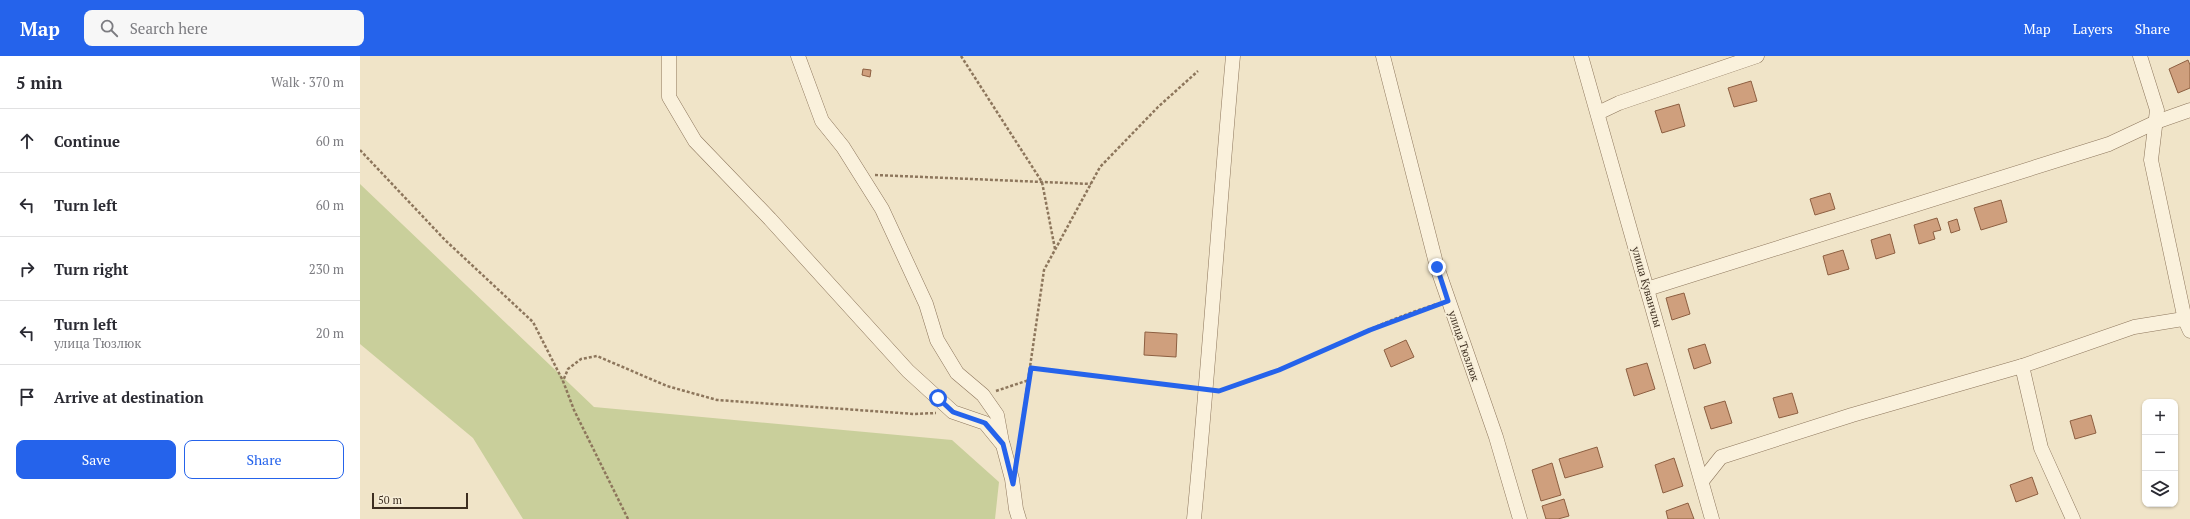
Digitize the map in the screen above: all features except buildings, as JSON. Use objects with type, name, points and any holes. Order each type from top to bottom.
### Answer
[{"type":"street","points":[[669,56],[669,97],[695,141],[770,219],[908,371],[953,412],[985,423],[1003,444]]},
{"type":"street","points":[[798,56],[822,121],[843,147],[882,209],[926,304],[937,340],[957,373],[983,395],[997,415],[1012,479],[1016,516]]},
{"type":"street","points":[[1194,519],[1207,389],[1217,228],[1233,56]]},
{"type":"street","name":"улица Тюзлюк","points":[[1383,56],[1437,267],[1496,437],[1520,519]]},
{"type":"street","name":"улица Куванчлы","points":[[1581,56],[1712,519]]},
{"type":"street","points":[[1598,113],[1619,103],[1757,56]]},
{"type":"street","points":[[1702,481],[1721,457],[1852,415],[2022,366],[2134,327],[2188,323],[2151,160],[2157,110],[2140,56]]},
{"type":"street","points":[[1648,289],[2109,144],[2156,122],[2190,110]]},
{"type":"street","points":[[2022,366],[2041,448],[2073,519]]},
{"type":"path","points":[[961,56],[1042,182],[1055,249]]},
{"type":"path","points":[[1018,454],[1044,270],[1100,167],[1158,107],[1198,71]]},
{"type":"path","points":[[360,150],[445,240],[532,322],[564,381],[574,410],[628,519]]},
{"type":"path","points":[[860,175],[1091,184]]},
{"type":"path","points":[[1031,368],[1219,391],[1279,370],[1370,330],[1448,301]]},
{"type":"path","points":[[564,381],[568,368],[581,359],[597,356],[668,386],[717,400],[914,414],[953,412]]},
{"type":"green space","points":[[360,184],[594,407],[952,440],[999,482],[995,519],[523,519],[473,438],[360,344]]},
{"type":"route","points":[[938,398],[953,412],[985,423],[1003,444],[1013,484],[1031,368],[1219,391],[1279,370],[1370,330],[1433,305],[1448,301],[1437,267]]}]
